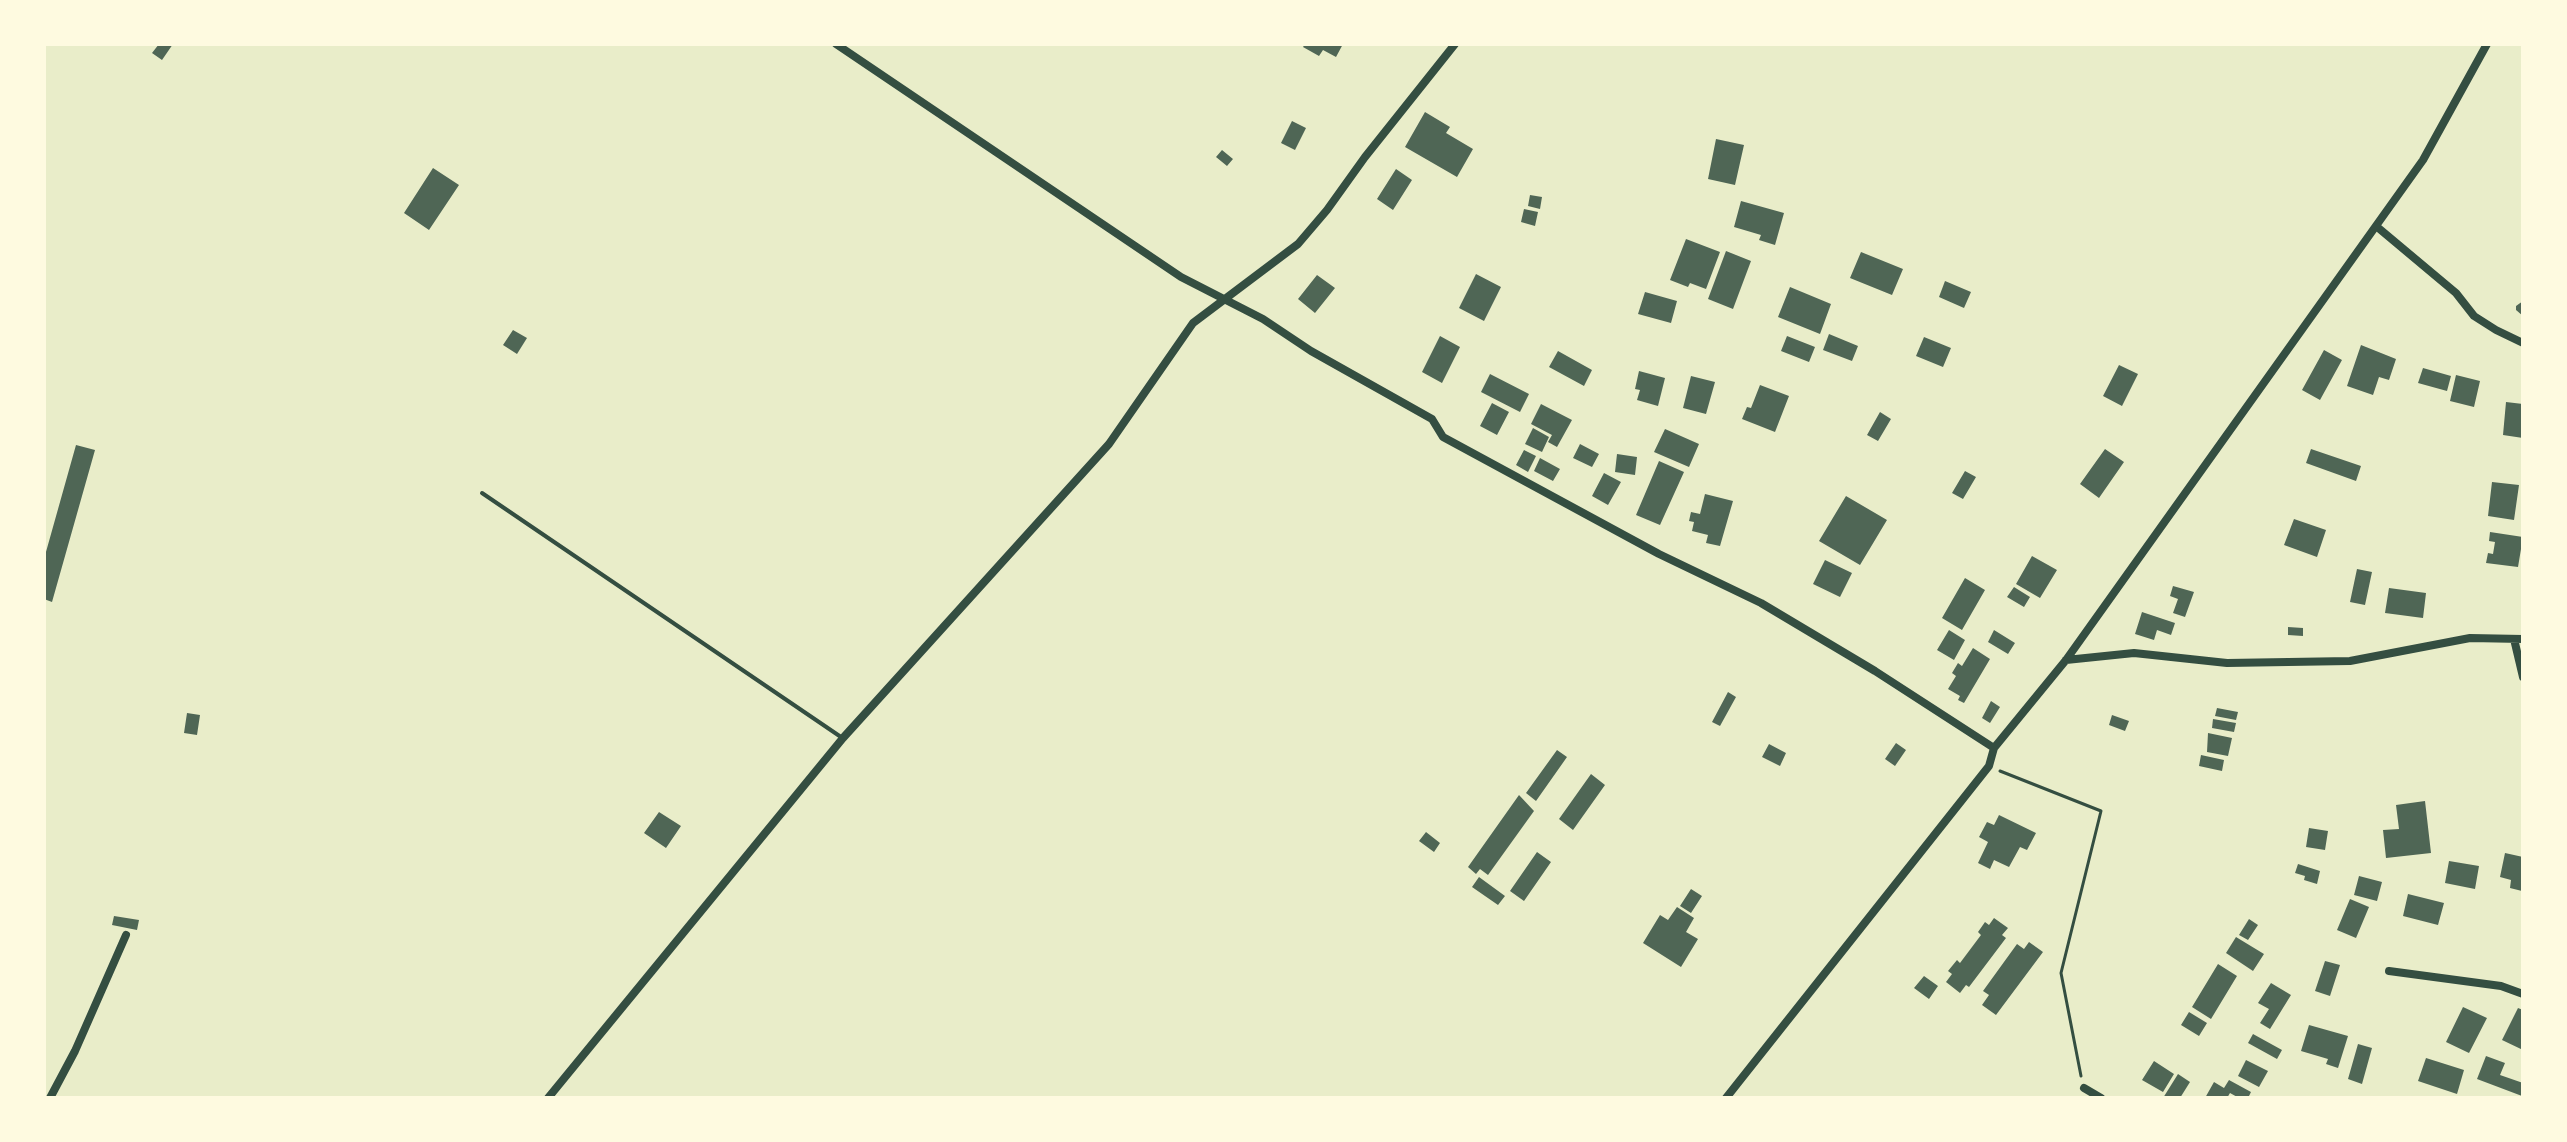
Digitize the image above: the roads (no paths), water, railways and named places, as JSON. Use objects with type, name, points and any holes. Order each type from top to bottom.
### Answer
[{"type":"street","points":[[836,44],[1181,277],[1263,319],[1311,351],[1432,419],[1443,437],[1659,554],[1761,603],[1875,671],[1994,748]]},
{"type":"street","points":[[548,1098],[843,738],[1109,444],[1193,323],[1298,244],[1455,44]]},
{"type":"street","points":[[1726,1098],[1989,766],[1994,748],[2066,660],[2423,160],[2487,44]]},
{"type":"street","points":[[2376,226],[2456,293],[2474,316],[2523,343]]},
{"type":"street","points":[[2066,660],[2134,653],[2227,663],[2350,661],[2470,638],[2518,639],[2523,677]]},
{"type":"street","points":[[50,1098],[75,1051],[126,935]]},
{"type":"street","points":[[2389,971],[2501,986],[2523,994]]},
{"type":"street","points":[[2084,1088],[2101,1098]]},
{"type":"lane","points":[[482,493],[843,738]]}]
